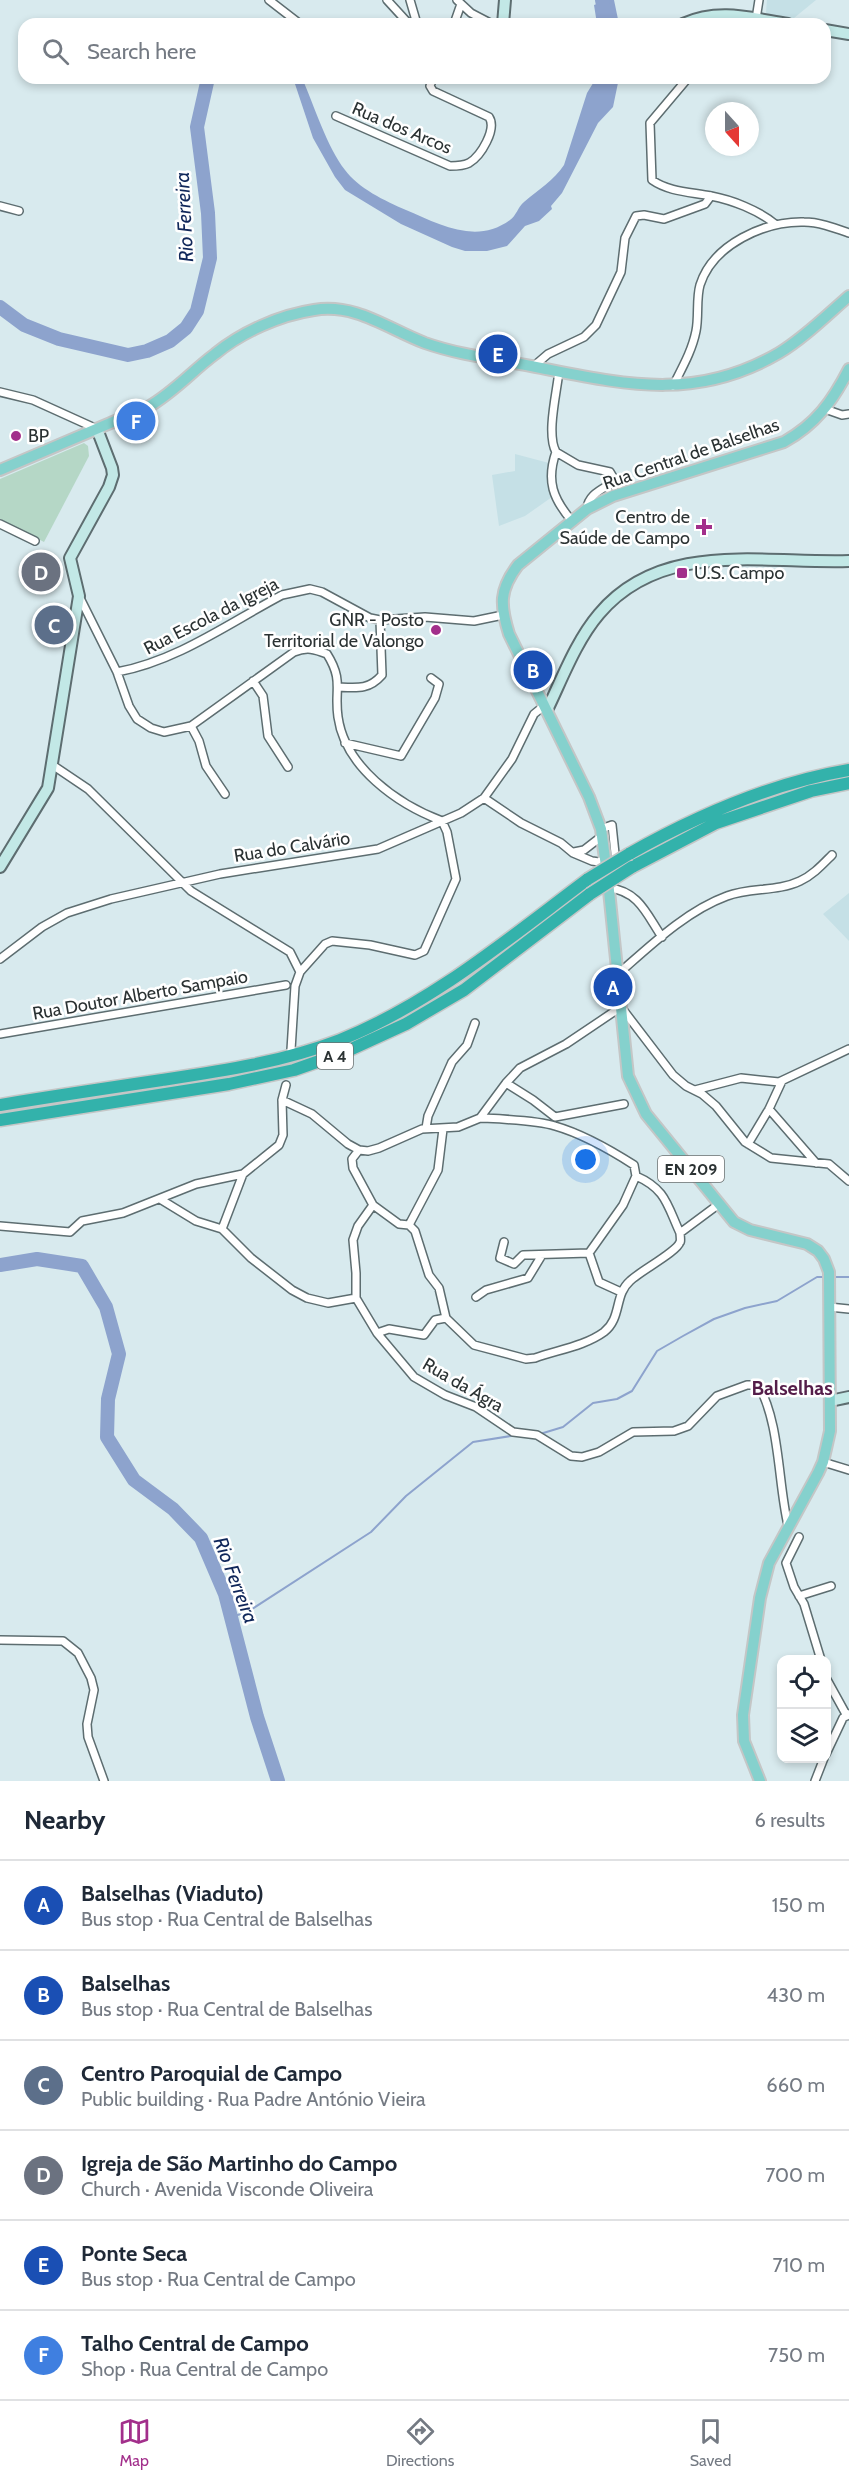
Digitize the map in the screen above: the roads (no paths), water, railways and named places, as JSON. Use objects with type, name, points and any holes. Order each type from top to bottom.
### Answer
[{"type":"highway","name":"A 4","points":[[0,1105],[221,1071],[294,1055],[340,1040],[398,1012],[457,977],[588,879],[629,854],[710,812],[799,781],[849,770]]},
{"type":"highway","name":"A 4","points":[[0,1120],[229,1084],[294,1070],[345,1052],[406,1024],[464,990],[590,894],[633,867],[716,823],[811,791],[849,783]]},
{"type":"main road","points":[[0,470],[148,407],[170,394],[214,354],[232,341],[284,317],[316,309],[357,312],[425,343],[644,386],[674,386],[716,379],[751,367],[787,347],[849,296]]},
{"type":"main road","name":"Rua Central de Balselhas","points":[[760,1781],[744,1741],[743,1715],[760,1598],[770,1563],[823,1462],[830,1431],[829,1277],[824,1259],[818,1251],[807,1244],[750,1230],[734,1222],[646,1114],[638,1100],[628,1076],[618,974],[614,888],[601,832],[589,798],[509,634],[503,615],[503,593],[509,577],[518,565],[587,509],[613,496],[784,442],[804,431],[825,409],[849,369]]},
{"type":"street","points":[[269,0],[292,18]]},
{"type":"street","points":[[387,0],[404,18]]},
{"type":"street","points":[[410,0],[415,18]]},
{"type":"street","points":[[498,18],[505,0]]},
{"type":"street","points":[[756,18],[759,0]]},
{"type":"street","points":[[455,18],[459,2],[471,13],[485,18]]},
{"type":"street","points":[[696,18],[730,14],[751,18]]},
{"type":"street","points":[[831,31],[849,34]]},
{"type":"street","name":"Rua dos Arcos","points":[[336,116],[440,162],[460,166],[469,163],[477,157],[492,129],[492,122],[489,117],[433,91],[431,84]]},
{"type":"street","points":[[683,84],[650,123],[652,180],[659,185],[680,191],[731,202],[775,224]]},
{"type":"street","points":[[534,366],[548,354],[584,337],[596,325],[621,272],[625,238],[636,216],[644,215],[664,219],[705,204],[711,196]]},
{"type":"street","points":[[0,206],[19,212]]},
{"type":"street","points":[[674,386],[693,340],[700,285],[716,258],[739,240],[775,224],[806,222],[849,233]]},
{"type":"street","points":[[560,371],[552,427],[552,445],[556,452],[578,465],[610,472],[613,477],[612,483],[594,494],[588,502],[587,509]]},
{"type":"street","points":[[0,392],[33,400],[97,429],[113,475],[109,487],[70,558],[79,596],[117,672],[129,706],[138,719],[151,728],[165,732],[191,726],[294,652],[304,648],[314,648],[327,654],[335,666],[338,678],[337,714],[349,751],[381,787],[442,821],[447,832],[456,879],[423,951],[415,955],[370,945],[332,941],[326,944],[300,972],[295,986],[291,1050]]},
{"type":"street","points":[[825,409],[842,415],[849,414]]},
{"type":"street","points":[[556,452],[551,464],[553,493],[559,506],[572,522]]},
{"type":"street","points":[[0,524],[35,541]]},
{"type":"street","points":[[542,700],[562,679],[599,614],[646,576],[679,565],[711,559],[849,561]]},
{"type":"street","name":"Rua Escola da Igreja","points":[[117,672],[141,668],[174,653],[282,595],[310,589],[322,592],[370,618],[380,620],[425,617],[474,621],[503,615]]},
{"type":"street","points":[[0,867],[48,788],[79,596]]},
{"type":"street","points":[[338,687],[363,688],[373,684],[382,675],[380,620]]},
{"type":"street","points":[[345,743],[400,756],[435,698],[439,684],[431,678]]},
{"type":"street","points":[[542,700],[562,679]]},
{"type":"street","points":[[253,681],[262,696],[268,736],[288,767]]},
{"type":"street","name":"Rua do Calvário","points":[[0,959],[42,927],[67,913],[111,899],[220,874],[378,849],[461,813],[484,798],[512,759],[542,700]]},
{"type":"street","points":[[191,726],[199,741],[206,766],[225,794]]},
{"type":"street","points":[[51,764],[88,789],[185,882],[191,891],[290,952],[300,972]]},
{"type":"street","points":[[484,798],[521,823],[561,843],[573,853],[592,861],[599,862],[606,859]]},
{"type":"street","points":[[573,853],[584,850],[601,832],[612,825],[614,888],[632,894],[662,937]]},
{"type":"street","points":[[618,974],[689,916],[727,896],[801,881],[815,872],[832,855]]},
{"type":"street","name":"Rua Doutor Alberto Sampaio","points":[[0,1034],[286,985]]},
{"type":"street","points":[[282,1100],[312,1114],[348,1144],[359,1150],[368,1151],[379,1148],[426,1128],[442,1129],[472,1123],[480,1118],[520,1068],[566,1044],[621,1007],[673,1074],[716,1106],[748,1144],[771,1158],[829,1164],[849,1181]]},
{"type":"street","points":[[426,1128],[428,1116],[452,1062],[467,1045],[475,1023]]},
{"type":"street","points":[[695,1090],[741,1078],[783,1081],[849,1049]]},
{"type":"street","points":[[838,1055],[849,1058]]},
{"type":"street","points":[[748,1144],[783,1081]]},
{"type":"street","points":[[506,1083],[533,1100],[554,1121],[634,1165],[636,1176],[623,1205],[589,1252]]},
{"type":"street","points":[[0,1226],[70,1232],[82,1221],[123,1213],[196,1184],[243,1174],[279,1145],[283,1135],[282,1100],[286,1085]]},
{"type":"street","points":[[480,1118],[554,1121],[624,1104]]},
{"type":"street","points":[[769,1109],[816,1163]]},
{"type":"street","points":[[409,1225],[438,1170],[442,1129]]},
{"type":"street","points":[[359,1150],[352,1159],[353,1167],[373,1206],[399,1224],[409,1225],[415,1231],[429,1275],[439,1288],[446,1318],[474,1345],[526,1359],[535,1358],[601,1334],[612,1326],[616,1318],[622,1288],[641,1270],[676,1249],[681,1242],[680,1233],[661,1191],[652,1183],[636,1176]]},
{"type":"street","points":[[222,1229],[243,1174]]},
{"type":"street","points":[[160,1199],[196,1221],[222,1229],[251,1258],[307,1298],[328,1303],[356,1298],[353,1240],[358,1226],[373,1206]]},
{"type":"street","points":[[680,1233],[719,1204]]},
{"type":"street","points":[[504,1242],[500,1258],[514,1264],[523,1255],[589,1252]]},
{"type":"street","points":[[589,1252],[599,1282],[621,1292]]},
{"type":"street","points":[[476,1297],[486,1290],[528,1278],[542,1254]]},
{"type":"street","name":"Rua da Ágra","points":[[356,1298],[377,1333],[414,1377],[445,1395],[463,1400],[476,1407],[513,1432],[537,1435],[571,1456],[582,1457],[599,1452],[633,1432],[674,1431],[688,1426],[717,1396],[747,1385],[758,1385],[764,1395],[770,1418],[788,1525]]},
{"type":"street","points":[[829,1307],[849,1309]]},
{"type":"street","points":[[377,1333],[389,1329],[424,1335],[435,1320],[446,1318]]},
{"type":"street","points":[[830,1401],[849,1397]]},
{"type":"street","points":[[823,1462],[849,1470]]},
{"type":"street","points":[[799,1537],[786,1563],[794,1587],[804,1605],[820,1655]]},
{"type":"street","points":[[799,1596],[831,1586]]},
{"type":"street","points":[[0,1640],[63,1641],[78,1653],[94,1690],[87,1724],[88,1737],[104,1781]]},
{"type":"street","points":[[831,1686],[848,1715],[843,1718],[831,1743]]},
{"type":"street","points":[[815,1781],[822,1763]]},
{"type":"water","points":[[614,0],[618,18],[596,18],[594,5]]},
{"type":"water","points":[[295,84],[304,84],[332,150],[350,177],[357,183],[381,198],[444,226],[471,232],[484,231],[510,220],[520,206],[546,185],[564,165],[587,93],[593,84],[618,84],[613,107],[598,123],[562,193],[551,206],[552,209],[539,221],[525,226],[507,246],[487,251],[465,251],[452,247],[401,224],[345,190],[313,138]]},
{"type":"waterway","name":"Rio Ferreira","points":[[602,0],[606,18]]},
{"type":"waterway","name":"Rio Ferreira","points":[[0,307],[24,325],[59,339],[128,355],[147,351],[170,341],[186,328],[197,311],[210,258],[208,213],[197,127],[207,84]]},
{"type":"waterway","name":"Rio Ferreira","points":[[0,1265],[37,1259],[82,1266],[106,1307],[119,1354],[108,1399],[107,1437],[134,1480],[173,1509],[201,1538],[225,1594],[257,1717],[278,1781]]},
{"type":"waterway","points":[[540,1434],[563,1427],[593,1403],[617,1399],[632,1391],[657,1351],[683,1336],[714,1319],[745,1308],[777,1301],[817,1277],[825,1277]]},
{"type":"waterway","points":[[834,1277],[849,1277]]},
{"type":"waterway","points":[[232,1617],[249,1611],[371,1532],[406,1496],[473,1442],[517,1435]]},
{"type":"place","name":"Ponte Seca","points":[[498,354]]},
{"type":"place","name":"Talho Central de Campo","points":[[136,421]]},
{"type":"place","name":"BP","points":[[16,436]]},
{"type":"place","name":"Centro de Saúde de Campo","points":[[704,527]]},
{"type":"place","name":"Igreja de São Martinho do Campo","points":[[41,572]]},
{"type":"place","name":"U.S. Campo","points":[[682,573]]},
{"type":"place","name":"Centro Paroquial de Campo","points":[[54,625]]},
{"type":"place","name":"GNR - Posto Territorial de Valongo","points":[[436,630]]},
{"type":"place","name":"Balselhas","points":[[533,670]]},
{"type":"place","name":"Balselhas (Viaduto)","points":[[613,987]]},
{"type":"district","name":"Balselhas","points":[[792,1388]]}]
